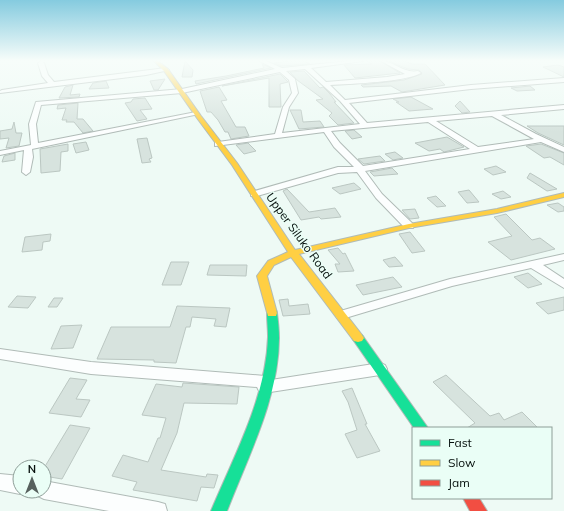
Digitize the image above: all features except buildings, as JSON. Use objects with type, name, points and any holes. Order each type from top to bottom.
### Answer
[{"type":"main road","name":"Upper Siluko Road","points":[[177,85],[196,114],[254,194],[294,253],[342,315],[420,427]]},
{"type":"main road","points":[[219,511],[265,385],[272,359],[273,325],[266,286],[262,276],[271,263],[294,253],[409,226],[497,211],[564,194]]},
{"type":"main road","points":[[471,499],[479,511]]},
{"type":"street","points":[[2,92],[42,85]]},
{"type":"street","points":[[26,172],[31,147],[32,122],[38,103],[182,91],[208,85]]},
{"type":"street","points":[[278,136],[286,107],[295,93],[294,85]]},
{"type":"street","points":[[326,85],[365,125]]},
{"type":"street","points":[[344,102],[500,85]]},
{"type":"street","points":[[218,144],[365,125],[564,107]]},
{"type":"street","points":[[0,153],[196,114]]},
{"type":"street","points":[[494,114],[564,150]]},
{"type":"street","points":[[428,119],[476,150]]},
{"type":"street","points":[[326,130],[359,169],[382,200],[409,226]]},
{"type":"street","points":[[254,194],[338,170],[359,169],[438,158],[476,150],[542,140]]},
{"type":"street","points":[[342,315],[450,283],[564,257]]},
{"type":"street","points":[[533,264],[564,284]]},
{"type":"street","points":[[0,354],[92,368],[265,385],[380,369]]},
{"type":"street","points":[[0,482],[12,484]]},
{"type":"street","points":[[52,491],[158,511]]},
{"type":"traffic: fast","points":[[219,511],[249,439],[266,388],[274,337],[272,313]]},
{"type":"traffic: fast","points":[[358,338],[420,427]]},
{"type":"traffic: slow","points":[[177,85],[199,117],[235,164],[293,253],[358,338]]},
{"type":"traffic: slow","points":[[272,313],[262,276],[271,263],[293,253],[409,226],[497,211],[564,195]]},
{"type":"traffic: jam","points":[[471,499],[479,511]]}]
